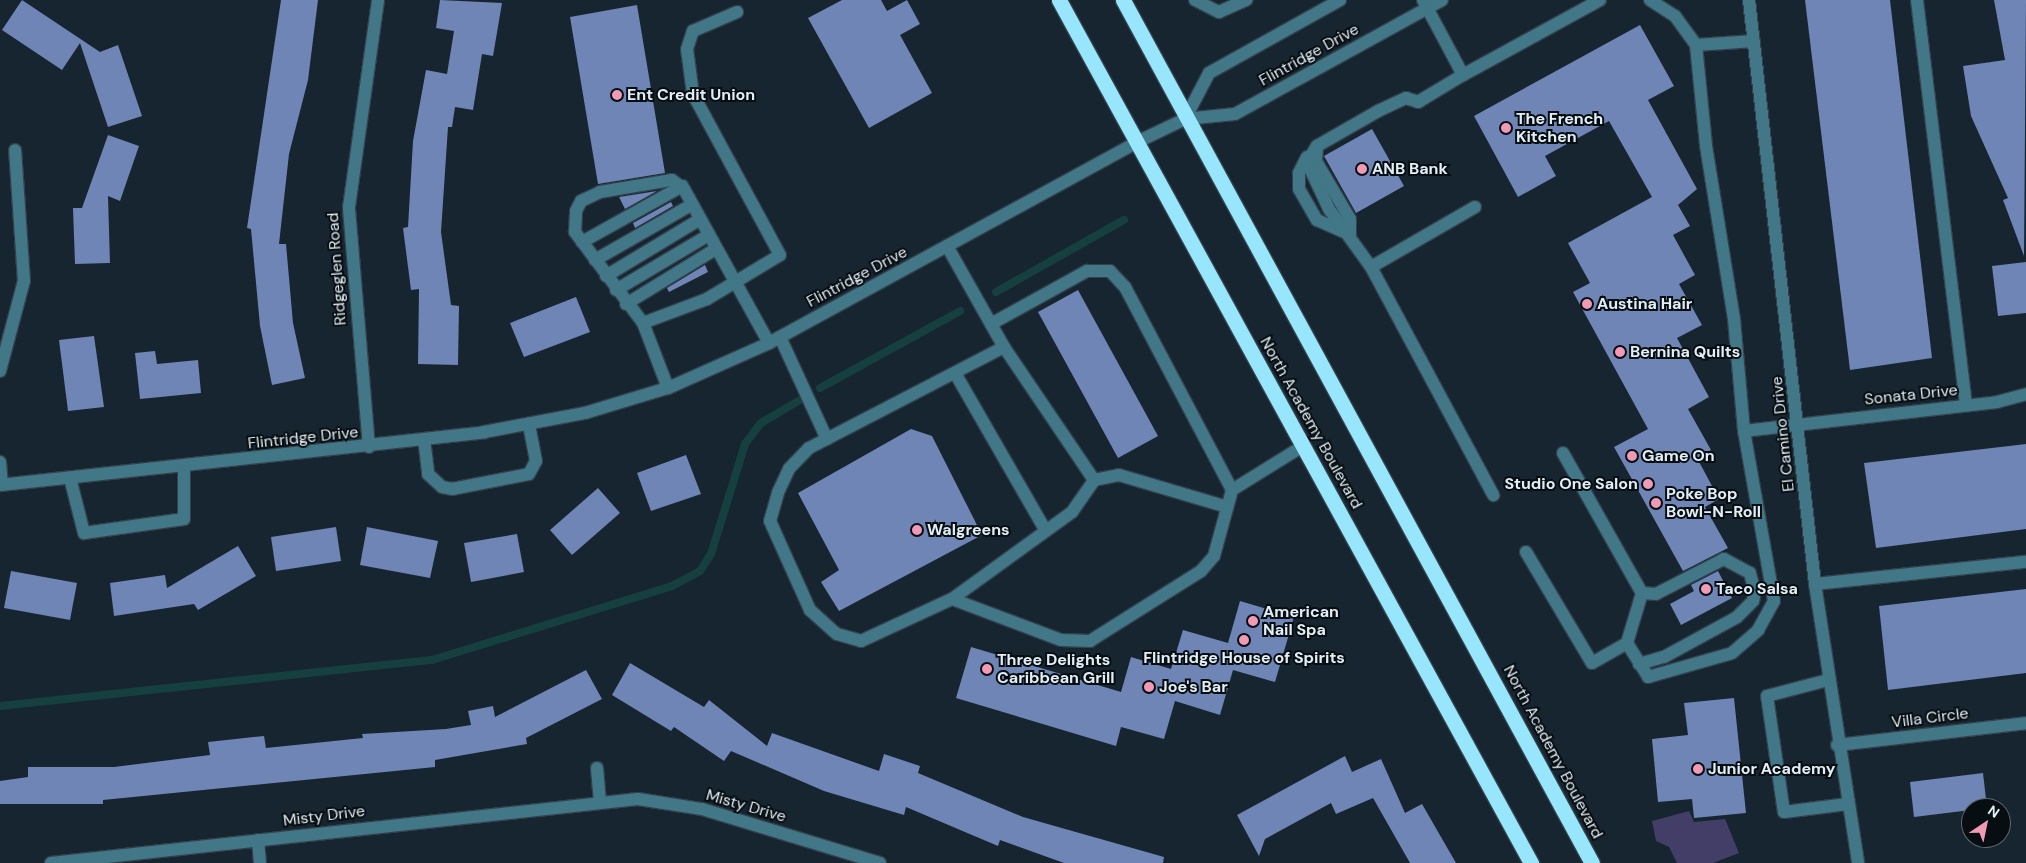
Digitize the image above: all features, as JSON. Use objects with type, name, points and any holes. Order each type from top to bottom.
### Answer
[{"type":"highway","name":"North Academy Boulevard","points":[[1059,0],[1531,863]]},
{"type":"highway","name":"North Academy Boulevard","points":[[1124,0],[1185,119],[1592,863]]},
{"type":"street","name":"Ridgeglen Road","points":[[369,447],[348,207],[378,0]]},
{"type":"street","points":[[1195,0],[1218,12],[1246,0]]},
{"type":"street","name":"Flintridge Drive","points":[[1185,119],[1208,73],[1340,0]]},
{"type":"street","name":"Flintridge Drive","points":[[1,485],[369,447],[529,424],[668,388],[775,340],[1137,142],[1185,119],[1236,114],[1425,4],[1442,0]]},
{"type":"street","points":[[1493,495],[1371,267],[1350,235],[1317,220],[1299,189],[1299,173],[1313,150],[1406,98],[1418,102],[1463,75],[1600,0]]},
{"type":"street","points":[[1627,643],[1648,677],[1732,653],[1758,630],[1772,610],[1770,564],[1744,431],[1734,319],[1706,146],[1696,45],[1675,16],[1650,0]]},
{"type":"street","name":"El Camino Drive","points":[[1749,0],[1815,584],[1837,745],[1858,863]]},
{"type":"street","points":[[1917,0],[1966,405]]},
{"type":"street","points":[[1425,4],[1463,75]]},
{"type":"street","points":[[644,322],[735,284],[780,255],[697,105],[687,49],[693,31],[737,12]]},
{"type":"street","points":[[1696,45],[1754,41]]},
{"type":"street","points":[[0,371],[24,281],[16,150]]},
{"type":"street","points":[[1313,150],[1316,161],[1350,219],[1350,235]]},
{"type":"street","points":[[668,388],[644,322],[626,304],[582,242],[574,222],[581,201],[589,196],[665,179],[682,186],[714,250],[735,284],[775,340],[827,439]]},
{"type":"street","points":[[582,242],[682,186]]},
{"type":"street","points":[[595,260],[692,205]]},
{"type":"street","points":[[1371,267],[1475,207]]},
{"type":"street","points":[[606,276],[699,220]]},
{"type":"street","points":[[616,290],[707,236]]},
{"type":"street","points":[[947,246],[1004,347],[1094,480]]},
{"type":"street","points":[[626,304],[714,250]]},
{"type":"street","points":[[991,324],[1087,271],[1110,271],[1125,287],[1232,490]]},
{"type":"street","points":[[1004,347],[809,448],[790,469],[770,521],[810,610],[837,634],[861,641],[952,600],[1072,512],[1094,480],[1119,475],[1227,507]]},
{"type":"street","points":[[955,373],[1046,531]]},
{"type":"street","name":"Sonata Drive","points":[[1744,431],[1798,422],[1966,405],[2026,394]]},
{"type":"street","points":[[424,439],[428,474],[442,487],[452,489],[529,474],[536,461],[529,424]]},
{"type":"street","points":[[952,600],[1061,640],[1090,641],[1202,571],[1214,556],[1232,490],[1303,446]]},
{"type":"street","points":[[1526,552],[1592,664],[1627,643],[1642,593],[1563,453]]},
{"type":"street","points":[[0,462],[1,485]]},
{"type":"street","points":[[70,478],[84,533],[184,519],[184,467]]},
{"type":"street","points":[[1639,664],[1664,658],[1737,617],[1753,601],[1755,592],[1750,572],[1724,558],[1656,594],[1642,593]]},
{"type":"street","points":[[1815,584],[2026,562]]},
{"type":"street","points":[[1828,680],[1767,696],[1784,812],[1847,804]]},
{"type":"street","name":"Villa Circle","points":[[1837,745],[2026,723]]},
{"type":"street","points":[[597,768],[600,801]]},
{"type":"street","name":"Misty Drive","points":[[51,863],[600,801],[638,799],[702,809],[880,863]]},
{"type":"street","points":[[258,840],[260,863]]},
{"type":"shaded area","points":[[1689,811],[1694,822],[1725,819],[1739,853],[1713,863],[1677,863],[1669,847],[1656,841],[1652,821]]},
{"type":"building","points":[[22,0],[100,52],[118,45],[142,116],[108,127],[80,43],[62,70],[2,30]]},
{"type":"building","points":[[281,0],[318,0],[308,80],[289,154],[279,244],[286,244],[293,323],[305,378],[272,385],[260,326],[251,229],[247,228]]},
{"type":"building","points":[[440,0],[502,3],[493,56],[482,54],[473,110],[455,107],[452,127],[448,127],[441,232],[451,305],[459,306],[458,365],[418,364],[419,289],[411,290],[403,228],[408,227],[413,141],[426,70],[447,74],[454,31],[436,28]]},
{"type":"building","points":[[842,0],[881,0],[887,11],[907,0],[920,24],[900,35],[932,93],[869,128],[808,18]]},
{"type":"building","points":[[1805,0],[1890,0],[1932,358],[1850,370]]},
{"type":"building","points":[[1994,0],[2026,0],[2024,256],[2003,200],[2008,198],[1971,116],[1963,66],[2005,60]]},
{"type":"building","name":"Ent Credit Union","points":[[637,5],[665,173],[598,184],[570,17]]},
{"type":"building","points":[[1640,25],[1674,86],[1648,100],[1697,189],[1678,205],[1690,226],[1673,235],[1695,275],[1679,284],[1702,325],[1677,338],[1709,397],[1688,409],[1711,450],[1697,458],[1719,499],[1705,507],[1728,548],[1683,571],[1614,447],[1648,429],[1573,292],[1590,283],[1568,243],[1652,197],[1609,121],[1545,156],[1556,176],[1518,197],[1474,116]]},
{"type":"building","name":"ANB Bank","points":[[1372,129],[1404,186],[1356,213],[1324,156]]},
{"type":"building","points":[[108,135],[139,146],[120,201],[108,196],[110,263],[75,264],[73,208],[82,208]]},
{"type":"building","points":[[657,191],[625,209],[619,197]]},
{"type":"building","points":[[671,202],[673,206],[635,228],[633,223]]},
{"type":"building","points":[[2026,262],[2026,313],[1998,316],[1992,266]]},
{"type":"building","points":[[705,265],[708,272],[669,292],[667,288]]},
{"type":"building","points":[[1078,290],[1158,436],[1118,458],[1038,312]]},
{"type":"building","points":[[576,297],[590,332],[524,357],[510,323]]},
{"type":"building","points":[[94,336],[104,407],[68,411],[59,340]]},
{"type":"building","points":[[155,351],[157,364],[198,360],[201,393],[140,399],[135,353]]},
{"type":"building","name":"Walgreens","points":[[911,429],[932,436],[982,535],[839,611],[821,582],[839,570],[798,493]]},
{"type":"building","points":[[2026,444],[2026,529],[1876,548],[1864,463]]},
{"type":"building","points":[[686,455],[701,494],[651,511],[637,473]]},
{"type":"building","points":[[598,488],[620,513],[572,555],[550,530]]},
{"type":"building","points":[[336,527],[341,561],[276,571],[271,537]]},
{"type":"building","points":[[367,527],[438,541],[430,578],[360,565]]},
{"type":"building","points":[[517,534],[524,572],[471,582],[464,543]]},
{"type":"building","points":[[238,546],[256,576],[198,610],[194,604],[114,616],[110,583],[165,575],[167,588]]},
{"type":"building","points":[[11,571],[77,583],[70,620],[4,608]]},
{"type":"building","points":[[1718,571],[1732,598],[1681,625],[1670,604],[1694,591],[1691,585]]},
{"type":"building","points":[[2026,589],[2026,673],[1888,690],[1879,606]]},
{"type":"building","points":[[1240,601],[1294,617],[1275,682],[1233,670],[1220,715],[1175,701],[1164,739],[1121,727],[1116,746],[956,698],[971,647],[1121,692],[1131,657],[1171,669],[1183,630],[1228,643]]},
{"type":"building","points":[[630,663],[704,707],[709,700],[767,746],[772,733],[879,771],[884,754],[920,766],[918,773],[1023,817],[1164,857],[1163,863],[1064,863],[1000,840],[998,846],[906,807],[904,815],[824,791],[731,751],[724,761],[674,727],[671,731],[612,695]]},
{"type":"building","points":[[586,670],[602,699],[526,738],[527,744],[435,760],[435,767],[103,800],[103,804],[0,804],[0,781],[28,777],[28,767],[114,767],[210,755],[208,742],[264,736],[266,748],[363,738],[362,734],[446,729],[471,725],[468,711],[493,706],[495,717]]},
{"type":"building","name":"Junior Academy","points":[[1734,698],[1746,813],[1694,818],[1692,799],[1658,802],[1652,739],[1688,735],[1684,703]]},
{"type":"building","points":[[1345,756],[1352,772],[1381,759],[1405,813],[1422,804],[1456,863],[1410,863],[1373,798],[1336,814],[1331,803],[1265,839],[1259,856],[1237,815]]},
{"type":"building","points":[[1983,773],[1986,798],[1961,798],[1961,811],[1914,817],[1910,782]]},
{"type":"waterway","points":[[996,292],[1124,220]]},
{"type":"waterway","points":[[820,388],[960,311]]},
{"type":"waterway","points":[[0,706],[432,660],[672,586],[700,571],[711,554],[745,444],[761,423],[800,400]]},
{"type":"place","name":"Ent Credit Union","points":[[617,95]]},
{"type":"place","name":"The French Kitchen","points":[[1506,128]]},
{"type":"place","name":"ANB Bank","points":[[1362,169]]},
{"type":"place","name":"Austina Hair","points":[[1587,304]]},
{"type":"place","name":"Bernina Quilts","points":[[1620,352]]},
{"type":"place","name":"Game On","points":[[1632,456]]},
{"type":"place","name":"Studio One Salon","points":[[1648,484]]},
{"type":"place","name":"Poke Bop Bowl-N-Roll","points":[[1656,503]]},
{"type":"place","name":"Walgreens","points":[[917,530]]},
{"type":"place","name":"Taco Salsa","points":[[1706,589]]},
{"type":"place","name":"American Nail Spa","points":[[1253,621]]},
{"type":"place","name":"Flintridge House of Spirits","points":[[1244,640]]},
{"type":"place","name":"Three Delights Caribbean Grill","points":[[987,669]]},
{"type":"place","name":"Joe's Bar","points":[[1149,687]]},
{"type":"place","name":"Junior Academy","points":[[1698,769]]}]
